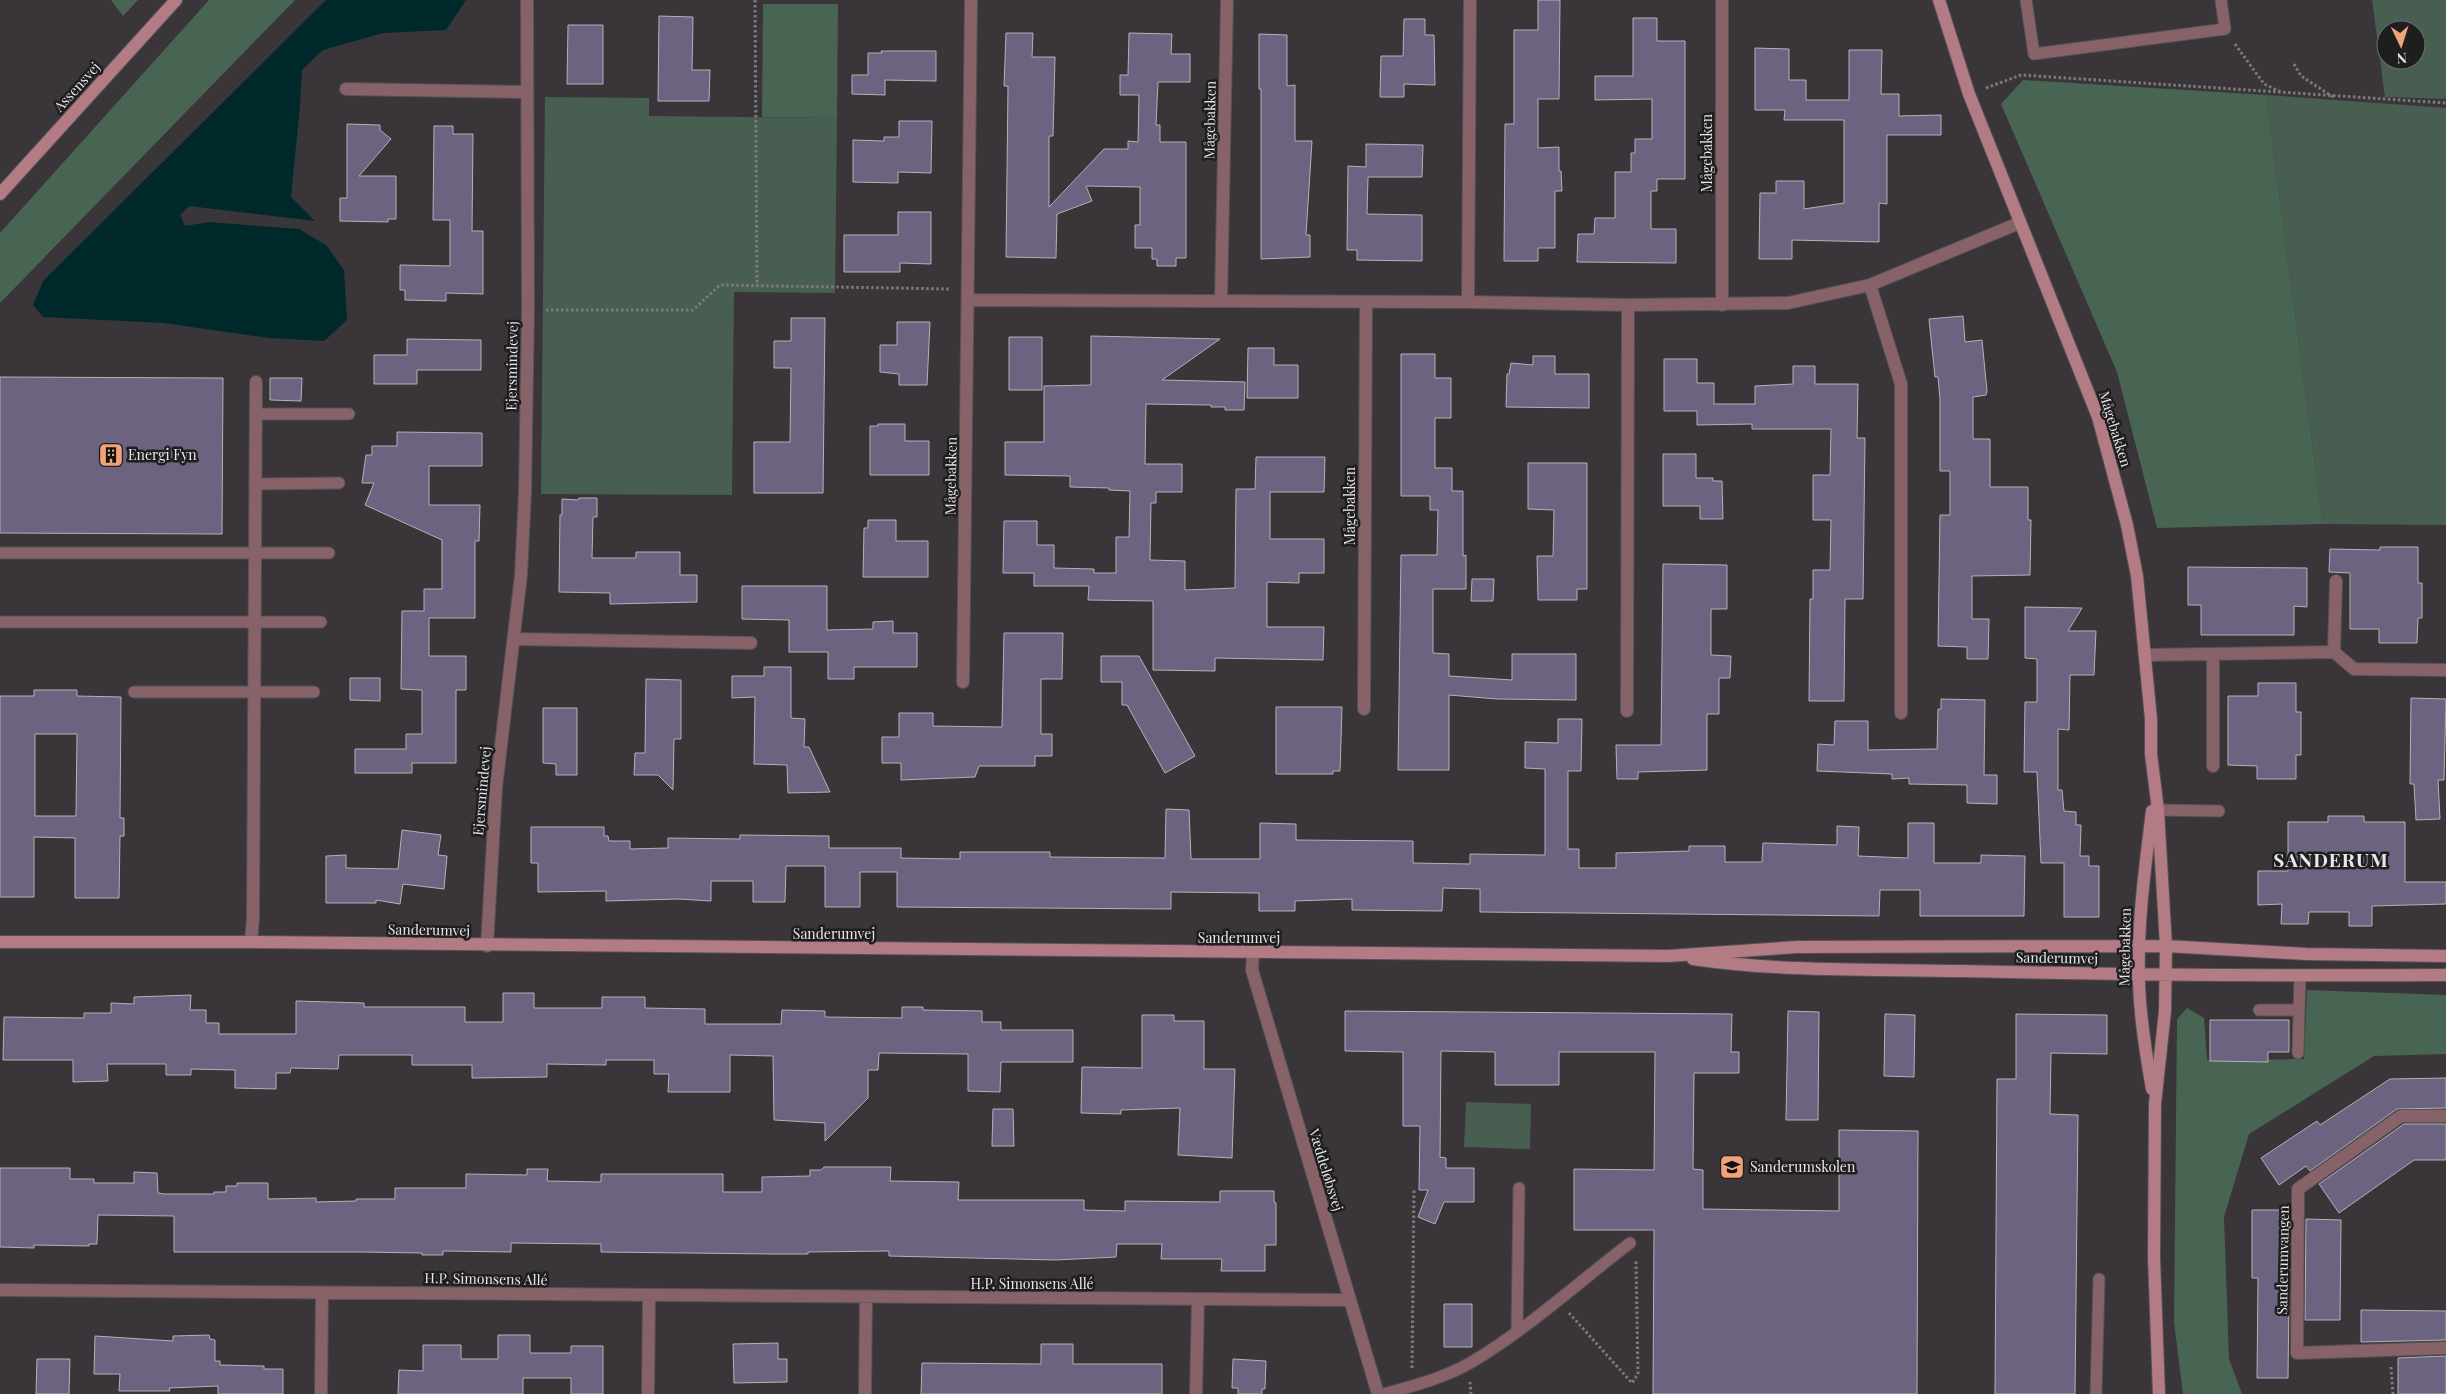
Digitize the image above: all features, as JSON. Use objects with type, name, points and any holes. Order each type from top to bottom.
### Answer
[{"type":"street","name":"Assensvej","points":[[0,194],[176,0]]},
{"type":"street","name":"Ejersmindevej","points":[[486,946],[496,788],[521,575],[525,493],[528,310],[527,0]]},
{"type":"street","name":"Mågebakken","points":[[963,682],[969,300],[971,0]]},
{"type":"street","name":"Mågebakken","points":[[1222,301],[1227,0]]},
{"type":"street","points":[[1468,302],[1470,0]]},
{"type":"street","name":"Mågebakken","points":[[1939,0],[1969,94],[2098,417],[2127,524],[2137,576],[2158,810],[2166,946],[2165,1010],[2155,1104],[2154,1258],[2159,1394]]},
{"type":"street","name":"Mågebakken","points":[[1722,1],[1722,305]]},
{"type":"street","points":[[346,89],[527,92]]},
{"type":"street","points":[[969,300],[1468,302],[1628,305],[1788,303],[1870,285],[2019,223]]},
{"type":"street","points":[[1870,285],[1902,384],[1901,713]]},
{"type":"street","name":"Mågebakken","points":[[1364,709],[1366,302]]},
{"type":"street","points":[[1626,711],[1628,305]]},
{"type":"street","points":[[251,942],[254,918],[253,692],[256,382]]},
{"type":"street","points":[[2334,652],[2336,581]]},
{"type":"street","points":[[514,639],[751,643]]},
{"type":"street","points":[[2145,655],[2334,652],[2354,669],[2446,670]]},
{"type":"street","points":[[2212,766],[2213,654]]},
{"type":"street","name":"Mågebakken","points":[[2155,790],[2141,899],[2139,947],[2139,975],[2146,1056],[2155,1104]]},
{"type":"street","name":"Sanderumvej","points":[[0,942],[251,942],[486,946],[1668,956],[1797,947],[2166,946],[2306,954],[2446,956]]},
{"type":"street","name":"Væddeløbsvej","points":[[1253,953],[1252,970],[1378,1394]]},
{"type":"street","name":"Sanderumvej","points":[[1668,956],[1746,967],[2166,976],[2446,975]]},
{"type":"street","name":"Sanderumvangen","points":[[2446,1116],[2401,1116],[2298,1188],[2297,1353],[2446,1348]]},
{"type":"street","name":"H.P. Simonsens Allé","points":[[0,1290],[866,1298],[1349,1300]]},
{"type":"street","points":[[321,1394],[322,1292]]},
{"type":"street","points":[[648,1394],[649,1296]]},
{"type":"street","points":[[865,1394],[866,1298]]},
{"type":"street","points":[[1196,1394],[1198,1300]]},
{"type":"lane","points":[[2026,0],[2034,54],[2225,29],[2221,0]]},
{"type":"lane","points":[[256,414],[349,414]]},
{"type":"lane","points":[[255,484],[339,483]]},
{"type":"lane","points":[[0,553],[329,553]]},
{"type":"lane","points":[[0,622],[321,622]]},
{"type":"lane","points":[[134,692],[314,692]]},
{"type":"lane","points":[[2158,810],[2219,811]]},
{"type":"lane","points":[[2298,1053],[2300,976]]},
{"type":"lane","points":[[2260,1010],[2300,1010]]},
{"type":"lane","points":[[1517,1330],[1519,1188]]},
{"type":"lane","points":[[1384,1394],[1418,1385],[1469,1363],[1517,1330],[1630,1243]]},
{"type":"lane","points":[[2096,1394],[2099,1279]]},
{"type":"path","points":[[755,0],[757,286]]},
{"type":"path","points":[[2225,29],[2264,84],[2284,94]]},
{"type":"path","points":[[2294,64],[2301,76],[2333,97]]},
{"type":"path","points":[[1969,94],[2021,75],[2284,94],[2446,103]]},
{"type":"path","points":[[528,310],[693,310],[720,285],[956,289],[969,300]]},
{"type":"path","points":[[1414,1189],[1411,1367],[1418,1385]]},
{"type":"path","points":[[1557,1300],[1632,1383],[1638,1374],[1637,1269],[1636,1259],[1630,1243]]},
{"type":"path","points":[[2392,1387],[2392,1394]]},
{"type":"green space","points":[[111,0],[138,0],[123,16]]},
{"type":"green space","points":[[209,0],[295,0],[0,303],[0,233]]},
{"type":"green space","points":[[2372,0],[2446,0],[2446,99],[2385,97],[2381,70],[2426,70],[2426,20],[2376,20],[2376,30]]},
{"type":"green space","points":[[763,4],[838,4],[837,118],[762,117]]},
{"type":"green space","points":[[2023,80],[2266,95],[2323,524],[2157,528],[2117,372],[2001,104]]},
{"type":"green space","points":[[2266,95],[2446,108],[2446,525],[2323,524]]},
{"type":"green space","points":[[545,97],[649,98],[649,116],[837,118],[835,293],[734,292],[732,495],[541,494]]},
{"type":"green space","points":[[2307,990],[2446,995],[2446,1054],[2374,1056],[2249,1134],[2224,1217],[2229,1359],[2242,1394],[2183,1394],[2174,1322],[2177,1019],[2187,1008],[2204,1018],[2207,1060],[2304,1059]]},
{"type":"green space","points":[[1466,1102],[1531,1104],[1530,1149],[1464,1147]]},
{"type":"water","points":[[326,0],[466,0],[446,30],[383,33],[323,50],[302,70],[291,197],[315,221],[189,206],[180,215],[185,226],[209,222],[299,229],[326,245],[344,270],[347,320],[324,341],[269,338],[164,323],[43,317],[33,305],[43,281]]},
{"type":"building","points":[[1538,0],[1560,0],[1559,99],[1538,99],[1538,148],[1559,147],[1559,171],[1561,171],[1562,191],[1555,191],[1555,248],[1538,248],[1538,261],[1504,261],[1505,124],[1514,124],[1514,30],[1538,30]]},
{"type":"building","points":[[659,16],[693,17],[692,70],[710,70],[709,101],[658,101]]},
{"type":"building","points":[[1633,18],[1657,18],[1657,41],[1685,41],[1685,179],[1657,179],[1657,191],[1651,191],[1651,229],[1676,229],[1676,263],[1577,262],[1578,234],[1594,234],[1595,218],[1615,218],[1615,172],[1631,172],[1631,153],[1635,153],[1635,139],[1652,139],[1652,99],[1595,100],[1595,76],[1633,76]]},
{"type":"building","points":[[1404,19],[1425,19],[1425,35],[1434,35],[1435,85],[1404,84],[1404,97],[1380,97],[1381,56],[1403,56]]},
{"type":"building","points":[[568,25],[603,25],[603,84],[567,84]]},
{"type":"building","points":[[1006,33],[1033,33],[1032,57],[1055,57],[1053,136],[1049,136],[1049,207],[1104,149],[1128,149],[1128,141],[1138,142],[1139,95],[1120,95],[1120,75],[1128,75],[1129,33],[1172,34],[1171,54],[1190,54],[1190,82],[1158,82],[1156,125],[1160,125],[1160,142],[1186,142],[1186,258],[1176,258],[1176,266],[1157,266],[1157,259],[1152,259],[1152,248],[1135,248],[1135,225],[1140,225],[1140,187],[1086,186],[1092,201],[1057,214],[1056,258],[1006,257],[1008,86],[1004,86]]},
{"type":"building","points":[[1259,34],[1287,35],[1287,86],[1295,85],[1295,141],[1312,141],[1306,235],[1310,235],[1310,257],[1261,259],[1261,89],[1259,89]]},
{"type":"building","points":[[1755,48],[1789,49],[1789,80],[1806,80],[1806,100],[1849,100],[1849,50],[1882,50],[1881,94],[1899,94],[1899,116],[1941,115],[1941,135],[1887,135],[1887,204],[1879,203],[1879,242],[1792,240],[1792,259],[1759,259],[1760,193],[1776,193],[1776,181],[1804,181],[1804,209],[1844,203],[1844,120],[1784,120],[1785,110],[1755,110]]},
{"type":"building","points":[[881,51],[936,51],[936,81],[885,80],[885,95],[852,94],[852,75],[868,75],[868,53],[882,53]]},
{"type":"building","points":[[899,121],[932,121],[931,173],[898,172],[898,183],[853,182],[853,140],[884,141],[884,137],[899,137]]},
{"type":"building","points":[[347,124],[380,125],[380,130],[391,139],[359,176],[396,176],[396,219],[388,219],[388,222],[340,221],[340,198],[347,198]]},
{"type":"building","points":[[434,126],[453,126],[453,134],[473,134],[472,231],[483,231],[483,294],[446,293],[446,301],[405,300],[405,290],[400,290],[400,265],[450,266],[450,220],[433,220]]},
{"type":"building","points":[[1366,144],[1423,145],[1422,177],[1368,177],[1367,214],[1422,215],[1422,261],[1357,260],[1357,250],[1347,250],[1348,166],[1366,167]]},
{"type":"building","points":[[898,212],[931,212],[931,264],[900,263],[900,272],[844,272],[844,235],[898,235]]},
{"type":"building","points":[[1963,316],[1965,342],[1982,340],[1987,391],[1986,395],[1973,397],[1973,439],[1990,439],[1990,487],[2028,487],[2028,520],[2031,520],[2030,575],[1972,576],[1972,619],[1989,619],[1988,659],[1967,659],[1967,647],[1938,646],[1940,515],[1950,515],[1950,471],[1940,471],[1940,399],[1938,377],[1935,377],[1929,319]]},
{"type":"building","points":[[791,318],[825,318],[823,493],[754,493],[754,442],[790,442],[791,368],[774,368],[774,341],[791,341]]},
{"type":"building","points":[[897,322],[930,322],[927,385],[899,385],[899,374],[880,372],[880,345],[897,345]]},
{"type":"building","points":[[1091,336],[1220,339],[1162,380],[1245,382],[1244,410],[1225,410],[1225,407],[1211,407],[1211,405],[1146,404],[1145,464],[1182,464],[1182,492],[1156,492],[1156,503],[1151,503],[1150,560],[1185,561],[1185,590],[1235,588],[1236,489],[1255,489],[1256,457],[1325,457],[1324,492],[1270,492],[1270,539],[1324,539],[1324,573],[1299,573],[1299,583],[1267,582],[1267,627],[1324,627],[1323,660],[1215,658],[1215,671],[1153,670],[1153,601],[1088,600],[1089,586],[1034,586],[1034,573],[1003,573],[1004,521],[1037,521],[1037,545],[1054,545],[1054,568],[1094,569],[1094,573],[1116,573],[1116,537],[1129,537],[1130,491],[1109,490],[1109,488],[1070,487],[1070,476],[1005,475],[1005,442],[1044,442],[1044,386],[1091,385]]},
{"type":"building","points":[[1009,337],[1042,337],[1042,390],[1009,390]]},
{"type":"building","points":[[407,339],[481,340],[481,370],[417,370],[417,384],[374,384],[374,355],[407,355]]},
{"type":"building","points":[[1248,348],[1274,348],[1274,365],[1298,365],[1298,398],[1247,398]]},
{"type":"building","points":[[1401,354],[1435,354],[1435,378],[1451,378],[1451,418],[1435,418],[1435,468],[1452,468],[1452,491],[1463,491],[1463,556],[1466,555],[1466,589],[1433,589],[1433,653],[1449,654],[1449,676],[1512,680],[1512,654],[1576,654],[1576,700],[1497,699],[1449,695],[1449,770],[1398,770],[1401,555],[1437,555],[1438,510],[1430,510],[1430,496],[1401,496]]},
{"type":"building","points":[[1533,356],[1555,356],[1555,374],[1589,374],[1589,408],[1506,407],[1507,374],[1509,374],[1511,363],[1533,365]]},
{"type":"building","points":[[1664,359],[1697,359],[1697,383],[1714,383],[1714,404],[1755,404],[1755,386],[1793,384],[1793,366],[1815,366],[1815,384],[1858,384],[1857,438],[1865,438],[1863,599],[1845,599],[1844,701],[1809,701],[1810,599],[1813,599],[1813,570],[1830,570],[1831,520],[1813,520],[1813,475],[1830,475],[1831,429],[1752,429],[1752,424],[1697,425],[1697,411],[1664,411]]},
{"type":"building","name":"Energi Fyn","points":[[0,377],[223,378],[222,534],[0,533]]},
{"type":"building","points":[[270,378],[302,378],[301,401],[270,400]]},
{"type":"building","points":[[878,424],[905,424],[905,441],[929,441],[929,475],[870,475],[870,426],[878,426]]},
{"type":"building","points":[[397,432],[482,433],[482,466],[429,466],[429,505],[480,505],[479,541],[475,541],[475,618],[429,618],[429,656],[466,656],[466,690],[456,690],[456,763],[412,763],[412,773],[355,773],[355,749],[406,749],[406,734],[422,734],[422,690],[401,689],[402,611],[424,611],[424,589],[442,589],[442,540],[365,505],[374,483],[362,483],[366,455],[372,455],[372,446],[397,446]]},
{"type":"building","points":[[1663,454],[1696,454],[1696,478],[1713,478],[1713,481],[1722,481],[1723,519],[1700,519],[1700,506],[1663,506]]},
{"type":"building","points":[[1528,463],[1587,463],[1587,589],[1577,589],[1577,600],[1538,600],[1537,556],[1553,556],[1554,510],[1528,509]]},
{"type":"building","points":[[579,498],[597,498],[597,517],[593,517],[592,558],[636,558],[636,552],[680,552],[680,575],[697,575],[697,602],[610,604],[610,593],[559,592],[562,499],[578,500]]},
{"type":"building","points":[[868,520],[896,520],[896,541],[928,541],[928,577],[863,577],[864,528],[868,528]]},
{"type":"building","points":[[2380,547],[2418,547],[2418,583],[2422,583],[2422,618],[2418,618],[2417,643],[2379,643],[2379,629],[2350,629],[2350,573],[2329,572],[2330,549],[2380,550]]},
{"type":"building","points":[[1663,564],[1727,565],[1727,609],[1711,609],[1711,655],[1731,656],[1730,678],[1719,678],[1719,714],[1707,714],[1707,770],[1638,772],[1638,779],[1617,779],[1616,745],[1661,745]]},
{"type":"building","points":[[2188,567],[2307,568],[2307,607],[2294,606],[2294,635],[2201,635],[2201,605],[2188,605]]},
{"type":"building","points":[[1472,579],[1494,579],[1493,601],[1471,601]]},
{"type":"building","points":[[742,586],[827,586],[827,630],[873,629],[873,622],[893,621],[893,633],[917,633],[917,667],[854,667],[854,679],[828,679],[828,652],[789,652],[789,620],[742,619]]},
{"type":"building","points":[[2025,607],[2082,608],[2068,631],[2096,631],[2094,675],[2070,675],[2069,730],[2058,729],[2058,790],[2062,790],[2064,811],[2076,812],[2076,825],[2081,825],[2080,856],[2089,856],[2089,866],[2099,866],[2099,917],[2064,917],[2064,863],[2041,863],[2037,772],[2024,772],[2025,702],[2037,702],[2037,659],[2025,658]]},
{"type":"building","points":[[1004,633],[1063,633],[1062,679],[1041,679],[1041,734],[1052,734],[1052,756],[1035,756],[1035,766],[979,766],[975,777],[901,780],[901,763],[882,763],[882,737],[899,737],[899,713],[933,713],[933,726],[1002,727]]},
{"type":"building","points":[[1101,656],[1139,656],[1195,756],[1165,773],[1127,705],[1122,705],[1122,682],[1101,682]]},
{"type":"building","points":[[764,667],[791,667],[791,718],[805,719],[804,747],[809,747],[830,792],[788,793],[787,765],[754,764],[755,697],[732,698],[732,676],[764,676]]},
{"type":"building","points":[[350,678],[380,678],[380,701],[350,700]]},
{"type":"building","points":[[646,679],[681,680],[681,739],[674,739],[673,790],[658,775],[634,775],[635,753],[645,753]]},
{"type":"building","points":[[2258,683],[2296,683],[2296,712],[2301,712],[2301,755],[2296,755],[2296,779],[2257,779],[2257,766],[2228,765],[2228,696],[2258,696]]},
{"type":"building","points":[[34,690],[77,690],[77,696],[121,697],[120,818],[124,818],[124,836],[120,836],[119,898],[75,898],[75,838],[34,837],[34,897],[0,897],[0,696],[34,696]],"holes":[[[35,734],[77,734],[76,816],[35,816]]]},
{"type":"building","points":[[2411,698],[2446,699],[2444,780],[2438,780],[2440,819],[2416,820],[2414,784],[2410,784]]},
{"type":"building","points":[[1941,699],[1985,700],[1984,775],[1997,775],[1997,804],[1967,803],[1967,785],[1909,784],[1909,778],[1892,779],[1892,774],[1817,771],[1818,744],[1834,745],[1835,721],[1868,721],[1868,750],[1937,749],[1938,709],[1941,709]]},
{"type":"building","points":[[1276,707],[1342,707],[1340,771],[1333,771],[1333,774],[1276,774]]},
{"type":"building","points":[[543,708],[577,708],[577,775],[556,775],[556,764],[543,763]]},
{"type":"building","points":[[1558,719],[1582,719],[1581,771],[1568,771],[1568,849],[1579,849],[1579,868],[1616,868],[1616,853],[1689,851],[1689,846],[1725,846],[1725,862],[1762,862],[1763,843],[1837,845],[1837,826],[1859,827],[1858,856],[1908,858],[1908,823],[1934,823],[1934,863],[1981,863],[1981,855],[2025,856],[2024,916],[1920,916],[1920,890],[1880,890],[1879,916],[1480,912],[1480,889],[1443,888],[1442,911],[1352,910],[1352,899],[1295,901],[1295,911],[1259,911],[1259,893],[1171,892],[1171,909],[897,907],[897,872],[860,872],[860,907],[825,907],[825,866],[786,866],[785,902],[753,902],[753,881],[711,881],[711,901],[678,899],[606,901],[606,891],[538,892],[538,863],[531,863],[531,827],[604,827],[604,836],[608,836],[609,841],[630,841],[630,849],[668,848],[668,838],[740,839],[740,835],[829,836],[829,848],[901,848],[901,858],[960,859],[960,852],[1050,852],[1050,857],[1165,858],[1166,809],[1189,810],[1191,859],[1260,859],[1260,823],[1296,824],[1296,840],[1413,841],[1413,863],[1470,864],[1470,854],[1545,855],[1545,769],[1525,768],[1525,742],[1558,743]]},
{"type":"building","points":[[2328,816],[2364,816],[2364,822],[2405,822],[2405,882],[2446,882],[2446,904],[2372,906],[2372,926],[2349,926],[2349,912],[2309,912],[2308,924],[2281,924],[2282,904],[2258,905],[2258,871],[2288,871],[2288,822],[2328,822]]},
{"type":"building","points":[[402,830],[441,835],[438,855],[447,856],[444,889],[403,884],[400,904],[376,900],[376,903],[326,903],[326,856],[346,855],[346,868],[398,869]]},
{"type":"building","points":[[503,993],[534,993],[534,1008],[602,1008],[602,997],[645,997],[645,1008],[705,1009],[705,1024],[781,1024],[782,1010],[825,1011],[825,1017],[902,1018],[902,1007],[923,1007],[923,1010],[982,1011],[982,1022],[1001,1022],[1001,1030],[1073,1030],[1073,1062],[1001,1062],[1000,1092],[968,1091],[968,1054],[879,1053],[878,1070],[868,1070],[868,1098],[825,1141],[825,1123],[774,1120],[773,1056],[730,1055],[730,1092],[668,1092],[669,1074],[654,1074],[654,1060],[606,1060],[606,1065],[547,1064],[547,1077],[472,1078],[472,1065],[412,1065],[412,1055],[339,1055],[338,1069],[291,1068],[290,1073],[276,1073],[276,1089],[235,1088],[235,1070],[191,1069],[191,1075],[166,1075],[166,1064],[107,1064],[108,1081],[73,1082],[73,1060],[3,1060],[4,1017],[84,1018],[84,1013],[111,1013],[111,1003],[134,1004],[134,997],[191,995],[190,1010],[206,1010],[206,1023],[219,1023],[219,1034],[296,1034],[296,1001],[364,1003],[364,1007],[465,1007],[465,1022],[503,1022]]},
{"type":"building","points":[[1345,1011],[1732,1014],[1731,1052],[1739,1052],[1739,1073],[1694,1073],[1693,1169],[1703,1170],[1703,1209],[1839,1211],[1839,1130],[1918,1131],[1917,1394],[1653,1394],[1654,1230],[1574,1230],[1574,1169],[1654,1170],[1655,1052],[1559,1052],[1559,1085],[1495,1085],[1495,1052],[1441,1051],[1440,1157],[1446,1158],[1446,1168],[1474,1168],[1474,1202],[1444,1202],[1435,1224],[1418,1217],[1428,1190],[1419,1190],[1420,1126],[1403,1126],[1403,1052],[1345,1051]]},
{"type":"building","points":[[1788,1011],[1819,1012],[1818,1120],[1786,1120]]},
{"type":"building","points":[[1885,1014],[1915,1015],[1914,1077],[1884,1076]]},
{"type":"building","points":[[2016,1014],[2107,1015],[2107,1054],[2051,1053],[2050,1114],[2078,1115],[2075,1394],[1995,1394],[1997,1079],[2016,1079]]},
{"type":"building","points":[[1142,1015],[1174,1015],[1174,1021],[1204,1021],[1204,1069],[1235,1069],[1232,1158],[1178,1155],[1180,1108],[1121,1110],[1121,1114],[1081,1113],[1082,1067],[1142,1068]]},
{"type":"building","points":[[2210,1020],[2289,1020],[2289,1052],[2268,1052],[2268,1062],[2210,1061]]},
{"type":"building","points":[[2446,1078],[2446,1108],[2397,1109],[2310,1171],[2306,1166],[2279,1185],[2261,1158],[2317,1121],[2320,1125],[2390,1079]]},
{"type":"building","points":[[993,1109],[1013,1109],[1014,1146],[992,1146]]},
{"type":"building","points":[[2404,1124],[2446,1124],[2446,1160],[2414,1160],[2339,1213],[2319,1184]]},
{"type":"building","points":[[824,1167],[891,1167],[890,1181],[959,1182],[958,1200],[1084,1200],[1084,1210],[1125,1211],[1125,1201],[1220,1202],[1220,1191],[1274,1191],[1274,1202],[1276,1203],[1276,1245],[1265,1245],[1265,1271],[1221,1271],[1222,1259],[1161,1259],[1162,1244],[1117,1244],[1116,1257],[1056,1260],[889,1256],[889,1251],[808,1252],[808,1254],[601,1252],[601,1244],[511,1243],[511,1252],[443,1251],[443,1255],[361,1252],[174,1252],[174,1216],[98,1215],[97,1244],[89,1244],[89,1246],[34,1245],[34,1248],[0,1247],[0,1168],[70,1168],[70,1179],[94,1179],[94,1183],[134,1183],[134,1172],[157,1173],[158,1193],[164,1194],[214,1194],[214,1192],[226,1192],[226,1186],[237,1186],[237,1183],[268,1183],[268,1199],[316,1198],[316,1202],[395,1199],[395,1188],[466,1188],[466,1174],[527,1175],[527,1169],[548,1169],[547,1181],[601,1182],[601,1174],[723,1174],[723,1192],[762,1192],[762,1177],[810,1176],[810,1170],[821,1170]]},
{"type":"building","points":[[2252,1210],[2283,1210],[2283,1219],[2290,1219],[2288,1378],[2257,1378],[2258,1278],[2252,1278]]},
{"type":"building","points":[[2306,1219],[2341,1220],[2340,1320],[2305,1320]]},
{"type":"building","points":[[1444,1304],[1472,1304],[1472,1347],[1444,1347]]},
{"type":"building","points":[[2361,1310],[2446,1311],[2446,1340],[2361,1342]]},
{"type":"building","points":[[209,1335],[210,1339],[215,1340],[215,1361],[220,1361],[220,1365],[264,1366],[264,1369],[283,1369],[283,1394],[218,1394],[218,1386],[169,1388],[170,1391],[119,1391],[120,1374],[94,1374],[95,1336],[173,1341],[173,1336]]},
{"type":"building","points":[[498,1335],[530,1335],[530,1353],[571,1353],[571,1346],[603,1346],[603,1394],[571,1394],[571,1378],[523,1378],[523,1394],[398,1394],[399,1370],[423,1371],[423,1345],[461,1345],[461,1359],[498,1359]]},
{"type":"building","points":[[778,1343],[778,1359],[787,1359],[787,1382],[734,1383],[733,1344]]},
{"type":"building","points":[[1041,1344],[1073,1344],[1073,1364],[1162,1364],[1162,1394],[921,1394],[922,1363],[1041,1364]]},
{"type":"building","points":[[2446,1356],[2446,1394],[2398,1394],[2398,1358]]},
{"type":"building","points":[[37,1359],[70,1359],[69,1394],[36,1394]]},
{"type":"building","points":[[1233,1359],[1266,1361],[1265,1389],[1262,1389],[1262,1394],[1238,1394],[1238,1388],[1232,1388]]},
{"type":"place","name":"Energi Fyn","points":[[111,455]]},
{"type":"place","name":"Sanderumskolen","points":[[1732,1167]]},
{"type":"district","name":"SANDERUM","points":[[2331,860]]}]
